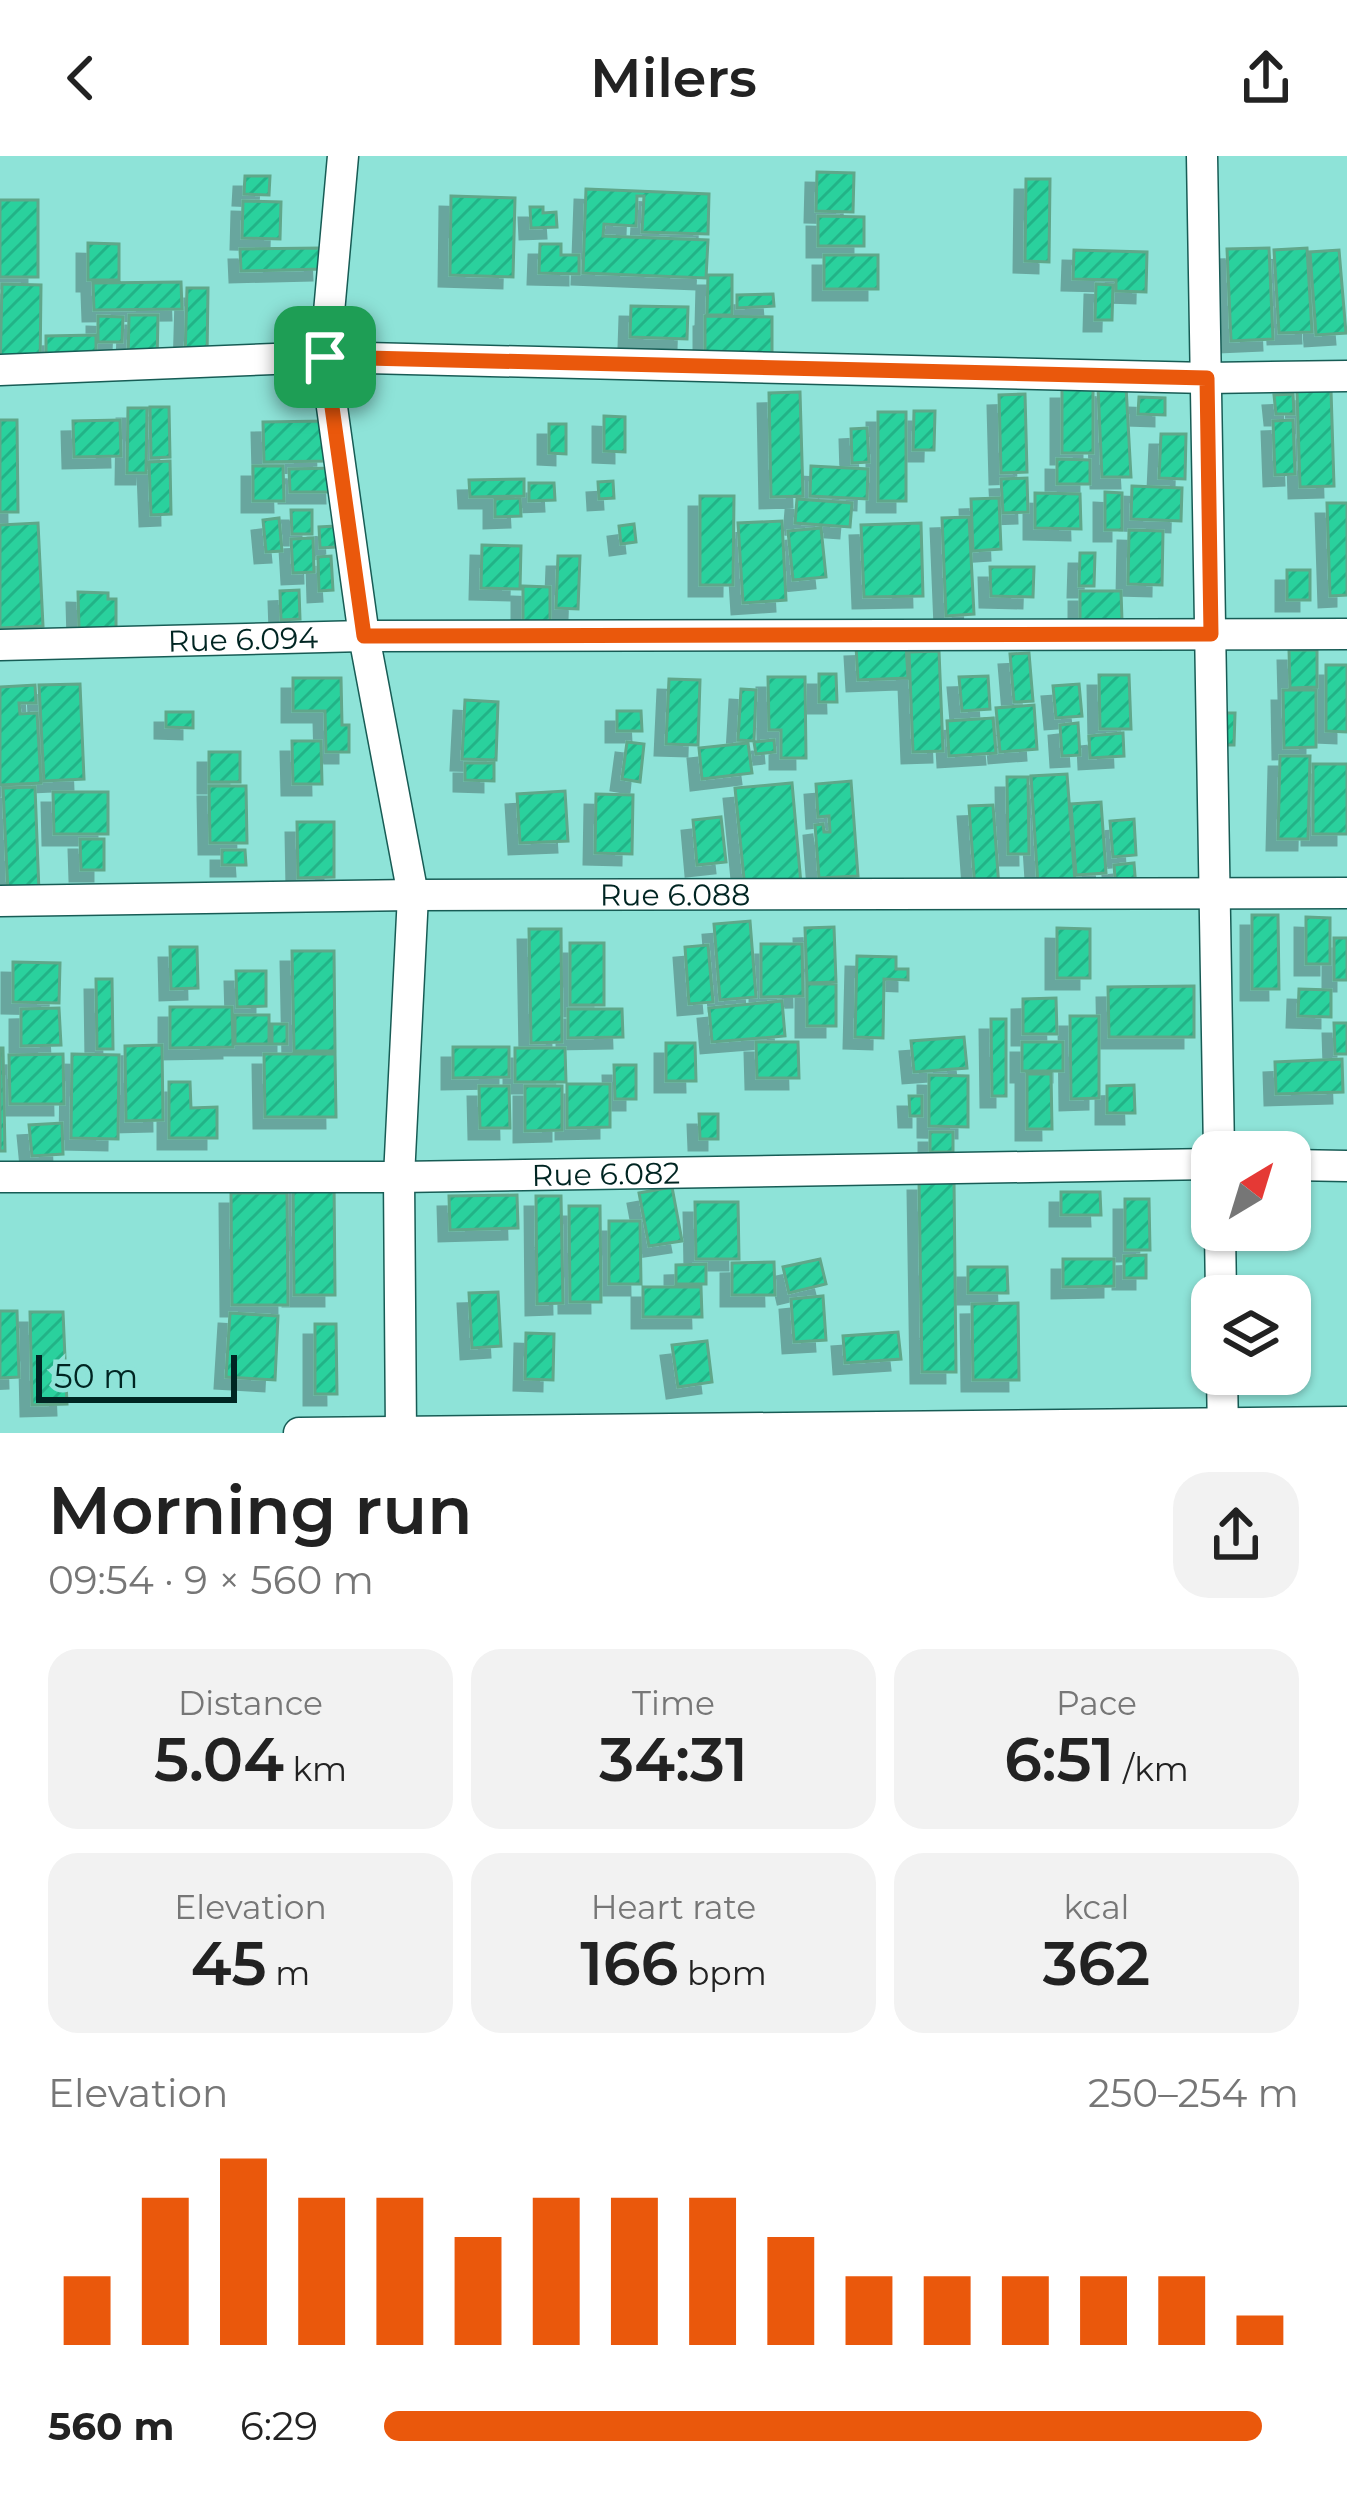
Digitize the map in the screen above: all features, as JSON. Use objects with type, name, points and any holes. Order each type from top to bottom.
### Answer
[{"type":"street","points":[[343,156],[325,357],[364,636],[412,895],[399,1177],[401,1433]]},
{"type":"street","points":[[1202,156],[1219,1131]]},
{"type":"street","points":[[0,370],[325,357],[1207,378],[1347,376]]},
{"type":"street","name":"Rue 6.094","points":[[0,646],[364,636],[1347,634]]},
{"type":"street","name":"Rue 6.088","points":[[0,901],[1347,893]]},
{"type":"street","name":"Rue 6.082","points":[[0,1177],[399,1177],[1191,1164]]},
{"type":"street","points":[[1311,1165],[1347,1166]]},
{"type":"street","points":[[1222,1395],[1223,1428]]},
{"type":"street","points":[[299,1433],[1223,1428],[1347,1422]]},
{"type":"building","points":[[817,172],[854,173],[853,212],[816,211]]},
{"type":"building","points":[[245,176],[270,176],[269,195],[244,194]]},
{"type":"building","points":[[1026,179],[1050,179],[1049,262],[1025,261]]},
{"type":"building","points":[[586,189],[709,194],[708,234],[642,232],[644,196],[637,196],[636,226],[604,224],[603,236],[708,240],[706,278],[583,273]]},
{"type":"building","points":[[451,196],[515,198],[513,277],[450,275]]},
{"type":"building","points":[[0,200],[38,200],[38,277],[0,277]]},
{"type":"building","points":[[243,201],[281,202],[280,239],[242,238]]},
{"type":"building","points":[[530,207],[556,212],[557,227],[531,228]]},
{"type":"building","points":[[818,216],[864,217],[864,246],[818,246]]},
{"type":"building","points":[[88,243],[119,244],[119,280],[88,280]]},
{"type":"building","points":[[540,244],[561,244],[561,255],[579,255],[579,274],[539,273]]},
{"type":"building","points":[[322,248],[323,269],[241,271],[240,249]]},
{"type":"building","points":[[1269,248],[1273,339],[1231,341],[1227,249]]},
{"type":"building","points":[[1307,248],[1312,332],[1279,333],[1274,250]]},
{"type":"building","points":[[1074,250],[1147,252],[1146,292],[1116,291],[1116,280],[1073,279]]},
{"type":"building","points":[[1339,250],[1346,333],[1316,335],[1310,252]]},
{"type":"building","points":[[824,255],[878,255],[878,289],[824,289]]},
{"type":"building","points":[[708,275],[732,275],[732,315],[707,315]]},
{"type":"building","points":[[181,282],[182,309],[94,310],[93,283]]},
{"type":"building","points":[[2,284],[41,285],[40,372],[0,371]]},
{"type":"building","points":[[1096,284],[1113,285],[1112,320],[1095,320]]},
{"type":"building","points":[[187,288],[208,288],[207,359],[185,359]]},
{"type":"building","points":[[773,294],[774,306],[737,308],[737,295]]},
{"type":"building","points":[[631,306],[688,307],[687,339],[630,337]]},
{"type":"building","points":[[129,315],[158,315],[157,364],[128,363]]},
{"type":"building","points":[[98,316],[123,317],[122,342],[98,342]]},
{"type":"building","points":[[705,316],[772,317],[772,358],[705,358]]},
{"type":"building","points":[[96,335],[96,363],[46,368],[46,336]]},
{"type":"building","points":[[1126,386],[1131,477],[1102,477],[1098,387]]},
{"type":"building","points":[[1062,388],[1093,388],[1093,453],[1062,453]]},
{"type":"building","points":[[1331,390],[1334,486],[1300,487],[1297,391]]},
{"type":"building","points":[[800,392],[803,496],[771,497],[769,393]]},
{"type":"building","points":[[1025,394],[1027,472],[1001,473],[999,395]]},
{"type":"building","points":[[1293,394],[1294,414],[1276,414],[1274,395]]},
{"type":"building","points":[[1139,397],[1165,398],[1165,415],[1138,414]]},
{"type":"building","points":[[150,407],[169,407],[170,457],[151,458]]},
{"type":"building","points":[[128,408],[147,408],[146,473],[127,473]]},
{"type":"building","points":[[914,411],[935,411],[934,450],[913,450]]},
{"type":"building","points":[[878,412],[906,412],[906,501],[878,501]]},
{"type":"building","points":[[604,416],[625,417],[625,452],[604,451]]},
{"type":"building","points":[[0,420],[17,420],[18,512],[0,512]]},
{"type":"building","points":[[120,420],[121,456],[74,457],[73,421]]},
{"type":"building","points":[[1293,420],[1295,474],[1275,475],[1273,421]]},
{"type":"building","points":[[326,421],[327,461],[264,462],[263,422]]},
{"type":"building","points":[[549,424],[566,424],[566,454],[549,453]]},
{"type":"building","points":[[867,428],[869,462],[852,463],[851,429]]},
{"type":"building","points":[[1161,434],[1186,434],[1185,479],[1159,478]]},
{"type":"building","points":[[1057,459],[1090,460],[1090,484],[1057,484]]},
{"type":"building","points":[[170,461],[171,514],[151,515],[149,462]]},
{"type":"building","points":[[253,466],[283,466],[284,501],[253,501]]},
{"type":"building","points":[[811,466],[868,469],[867,499],[810,496]]},
{"type":"building","points":[[335,468],[336,492],[290,492],[289,469]]},
{"type":"building","points":[[1027,478],[1028,512],[1003,513],[1001,479]]},
{"type":"building","points":[[524,479],[524,496],[470,497],[469,480]]},
{"type":"building","points":[[613,481],[614,498],[599,499],[598,482]]},
{"type":"building","points":[[529,483],[554,483],[555,500],[529,501]]},
{"type":"building","points":[[1132,486],[1182,488],[1181,521],[1131,519]]},
{"type":"building","points":[[1105,492],[1122,493],[1122,530],[1105,530]]},
{"type":"building","points":[[1035,493],[1080,494],[1081,529],[1035,528]]},
{"type":"building","points":[[700,496],[734,496],[733,585],[700,585]]},
{"type":"building","points":[[520,498],[521,516],[495,517],[495,499]]},
{"type":"building","points":[[999,498],[1001,549],[973,551],[971,499]]},
{"type":"building","points":[[797,499],[852,503],[850,527],[795,523]]},
{"type":"building","points":[[1327,503],[1347,503],[1347,595],[1330,596]]},
{"type":"building","points":[[291,510],[312,510],[312,534],[292,534]]},
{"type":"building","points":[[969,517],[974,614],[946,616],[942,518]]},
{"type":"building","points":[[279,518],[282,551],[266,552],[263,520]]},
{"type":"building","points":[[782,521],[786,600],[743,603],[738,523]]},
{"type":"building","points":[[38,523],[43,626],[0,628],[0,525]]},
{"type":"building","points":[[921,523],[923,596],[864,597],[861,525]]},
{"type":"building","points":[[634,524],[636,542],[621,544],[619,526]]},
{"type":"building","points":[[335,526],[336,547],[320,548],[319,527]]},
{"type":"building","points":[[821,528],[826,577],[793,580],[788,531]]},
{"type":"building","points":[[1129,530],[1163,531],[1162,585],[1128,584]]},
{"type":"building","points":[[313,538],[314,572],[293,573],[291,539]]},
{"type":"building","points":[[482,545],[521,546],[520,589],[481,588]]},
{"type":"building","points":[[1080,553],[1095,553],[1094,586],[1079,586]]},
{"type":"building","points":[[331,556],[333,590],[319,591],[318,557]]},
{"type":"building","points":[[558,556],[580,556],[578,609],[556,608]]},
{"type":"building","points":[[990,567],[1034,567],[1033,597],[991,596]]},
{"type":"building","points":[[1287,570],[1310,570],[1310,600],[1287,600]]},
{"type":"building","points":[[523,586],[550,587],[550,622],[523,622]]},
{"type":"building","points":[[299,590],[300,619],[281,620],[280,591]]},
{"type":"building","points":[[1080,591],[1121,591],[1122,621],[1080,621]]},
{"type":"building","points":[[78,592],[108,593],[108,599],[116,599],[116,630],[79,629]]},
{"type":"building","points":[[906,644],[908,678],[858,680],[856,646]]},
{"type":"building","points":[[1289,650],[1317,650],[1317,687],[1290,688]]},
{"type":"building","points":[[939,651],[943,751],[913,752],[909,652]]},
{"type":"building","points":[[1029,653],[1033,701],[1014,702],[1010,654]]},
{"type":"building","points":[[1326,665],[1347,665],[1347,732],[1326,731]]},
{"type":"building","points":[[819,674],[836,674],[837,702],[819,702]]},
{"type":"building","points":[[1099,675],[1129,675],[1131,729],[1100,729]]},
{"type":"building","points":[[988,676],[990,709],[962,711],[959,677]]},
{"type":"building","points":[[768,677],[805,677],[806,758],[781,758],[781,730],[769,730]]},
{"type":"building","points":[[293,678],[341,678],[342,725],[349,725],[349,752],[326,752],[325,711],[293,711]]},
{"type":"building","points":[[669,679],[700,680],[698,745],[666,744]]},
{"type":"building","points":[[80,684],[84,779],[44,781],[39,685]]},
{"type":"building","points":[[1079,684],[1082,716],[1056,718],[1053,686]]},
{"type":"building","points":[[35,685],[36,703],[19,703],[20,714],[37,713],[41,783],[0,785],[0,687]]},
{"type":"building","points":[[741,689],[756,690],[754,741],[738,740]]},
{"type":"building","points":[[1283,690],[1316,690],[1316,747],[1284,748]]},
{"type":"building","points":[[465,700],[498,702],[496,760],[462,759]]},
{"type":"building","points":[[1034,705],[1037,749],[1000,752],[996,708]]},
{"type":"building","points":[[617,711],[641,711],[642,731],[617,731]]},
{"type":"building","points":[[166,712],[193,712],[193,728],[166,727]]},
{"type":"building","points":[[1225,713],[1235,713],[1234,745],[1224,745]]},
{"type":"building","points":[[993,718],[996,753],[949,756],[947,721]]},
{"type":"building","points":[[1078,723],[1080,755],[1062,756],[1060,725]]},
{"type":"building","points":[[1123,733],[1124,756],[1090,758],[1089,736]]},
{"type":"building","points":[[774,740],[775,752],[756,754],[754,742]]},
{"type":"building","points":[[292,741],[321,741],[322,784],[293,784]]},
{"type":"building","points":[[627,742],[644,744],[640,782],[622,779]]},
{"type":"building","points":[[748,743],[752,773],[702,779],[699,748]]},
{"type":"building","points":[[209,752],[240,752],[240,782],[209,782]]},
{"type":"building","points":[[1280,756],[1310,756],[1308,839],[1278,839]]},
{"type":"building","points":[[465,763],[494,763],[494,781],[465,780]]},
{"type":"building","points":[[1313,764],[1347,764],[1347,834],[1313,834]]},
{"type":"building","points":[[1067,774],[1075,882],[1038,885],[1031,776]]},
{"type":"building","points":[[1007,777],[1028,777],[1029,854],[1008,854]]},
{"type":"building","points":[[851,781],[858,876],[819,878],[815,825],[823,824],[824,832],[830,832],[829,816],[818,817],[816,784]]},
{"type":"building","points":[[792,783],[801,884],[745,889],[735,788]]},
{"type":"building","points":[[209,786],[246,786],[247,843],[210,843]]},
{"type":"building","points":[[35,787],[39,892],[8,893],[3,788]]},
{"type":"building","points":[[565,791],[568,841],[520,843],[517,794]]},
{"type":"building","points":[[53,792],[108,792],[108,834],[54,834]]},
{"type":"building","points":[[596,794],[633,795],[632,854],[595,853]]},
{"type":"building","points":[[1101,802],[1106,873],[1076,875],[1071,804]]},
{"type":"building","points":[[993,805],[999,888],[975,889],[969,806]]},
{"type":"building","points":[[721,817],[726,862],[697,865],[693,820]]},
{"type":"building","points":[[1134,819],[1136,855],[1113,857],[1110,821]]},
{"type":"building","points":[[297,822],[334,822],[334,877],[298,878]]},
{"type":"building","points":[[80,839],[104,839],[104,870],[81,870]]},
{"type":"building","points":[[222,850],[245,850],[246,865],[222,865]]},
{"type":"building","points":[[1134,863],[1136,888],[1116,889],[1114,865]]},
{"type":"building","points":[[1252,915],[1278,915],[1279,989],[1252,989]]},
{"type":"building","points":[[1306,917],[1330,918],[1330,964],[1306,964]]},
{"type":"building","points":[[750,921],[756,997],[720,1000],[714,924]]},
{"type":"building","points":[[834,927],[836,982],[807,983],[805,928]]},
{"type":"building","points":[[1057,928],[1090,929],[1090,978],[1057,978]]},
{"type":"building","points":[[529,929],[561,929],[562,1042],[531,1043]]},
{"type":"building","points":[[1334,938],[1347,938],[1347,980],[1334,980]]},
{"type":"building","points":[[570,943],[604,943],[604,1005],[570,1005]]},
{"type":"building","points":[[761,944],[802,944],[803,996],[761,997]]},
{"type":"building","points":[[708,945],[713,1002],[689,1004],[685,947]]},
{"type":"building","points":[[170,947],[197,947],[198,988],[171,989]]},
{"type":"building","points":[[292,951],[334,951],[335,1051],[294,1051]]},
{"type":"building","points":[[857,956],[896,957],[896,969],[908,969],[908,980],[884,979],[883,1038],[855,1037]]},
{"type":"building","points":[[13,962],[60,963],[59,1003],[13,1002]]},
{"type":"building","points":[[236,971],[266,971],[266,1006],[237,1007]]},
{"type":"building","points":[[96,979],[112,979],[113,1049],[97,1049]]},
{"type":"building","points":[[807,984],[836,984],[836,1026],[807,1026]]},
{"type":"building","points":[[1194,986],[1194,1037],[1109,1037],[1108,987]]},
{"type":"building","points":[[1299,989],[1331,990],[1331,1017],[1298,1016]]},
{"type":"building","points":[[1056,998],[1057,1034],[1023,1034],[1023,999]]},
{"type":"building","points":[[782,1001],[785,1036],[712,1042],[709,1008]]},
{"type":"building","points":[[170,1007],[232,1007],[233,1047],[170,1048]]},
{"type":"building","points":[[59,1008],[61,1045],[21,1046],[21,1009]]},
{"type":"building","points":[[568,1009],[622,1009],[623,1037],[568,1038]]},
{"type":"building","points":[[235,1015],[269,1015],[269,1044],[235,1044]]},
{"type":"building","points":[[1070,1016],[1099,1016],[1099,1098],[1071,1099]]},
{"type":"building","points":[[991,1019],[1006,1019],[1006,1096],[992,1096]]},
{"type":"building","points":[[1334,1023],[1347,1023],[1347,1054],[1335,1054]]},
{"type":"building","points":[[272,1024],[287,1024],[287,1044],[272,1044]]},
{"type":"building","points":[[964,1037],[967,1068],[914,1072],[911,1041]]},
{"type":"building","points":[[756,1042],[798,1042],[799,1078],[757,1078]]},
{"type":"building","points":[[1022,1042],[1063,1042],[1063,1071],[1022,1071]]},
{"type":"building","points":[[666,1043],[695,1043],[696,1081],[666,1081]]},
{"type":"building","points":[[162,1045],[163,1120],[126,1121],[125,1046]]},
{"type":"building","points":[[453,1047],[509,1047],[509,1077],[453,1078]]},
{"type":"building","points":[[3,1048],[5,1151],[0,1151]]},
{"type":"building","points":[[515,1048],[565,1048],[566,1082],[515,1082]]},
{"type":"building","points":[[63,1054],[64,1104],[10,1104],[9,1055]]},
{"type":"building","points":[[72,1054],[119,1055],[118,1139],[71,1138]]},
{"type":"building","points":[[264,1054],[335,1054],[336,1117],[265,1117]]},
{"type":"building","points":[[1342,1059],[1343,1092],[1276,1094],[1275,1062]]},
{"type":"building","points":[[614,1065],[636,1065],[636,1099],[615,1099]]},
{"type":"building","points":[[1027,1074],[1051,1074],[1052,1129],[1027,1129]]},
{"type":"building","points":[[929,1075],[968,1076],[968,1127],[929,1126]]},
{"type":"building","points":[[169,1082],[190,1082],[191,1108],[217,1107],[217,1138],[169,1138]]},
{"type":"building","points":[[567,1084],[610,1084],[610,1127],[567,1128]]},
{"type":"building","points":[[1134,1085],[1135,1113],[1107,1113],[1107,1086]]},
{"type":"building","points":[[479,1086],[509,1086],[510,1128],[480,1128]]},
{"type":"building","points":[[525,1086],[562,1086],[562,1130],[525,1131]]},
{"type":"building","points":[[909,1096],[922,1096],[922,1116],[910,1116]]},
{"type":"building","points":[[699,1114],[718,1114],[718,1139],[700,1139]]},
{"type":"building","points":[[62,1123],[63,1154],[32,1156],[29,1125]]},
{"type":"building","points":[[930,1132],[953,1132],[953,1152],[930,1152]]},
{"type":"building","points":[[334,1179],[335,1295],[294,1295],[293,1180]]},
{"type":"building","points":[[919,1180],[954,1180],[956,1372],[922,1372]]},
{"type":"building","points":[[672,1187],[682,1241],[649,1246],[639,1193]]},
{"type":"building","points":[[1061,1192],[1100,1192],[1101,1215],[1061,1215]]},
{"type":"building","points":[[231,1193],[287,1193],[288,1305],[232,1305]]},
{"type":"building","points":[[517,1195],[518,1228],[450,1230],[449,1196]]},
{"type":"building","points":[[536,1196],[561,1196],[563,1303],[537,1304]]},
{"type":"building","points":[[1125,1199],[1149,1199],[1150,1250],[1125,1250]]},
{"type":"building","points":[[695,1202],[738,1202],[739,1259],[696,1259]]},
{"type":"building","points":[[569,1206],[600,1206],[601,1302],[570,1302]]},
{"type":"building","points":[[609,1221],[640,1221],[641,1284],[609,1284]]},
{"type":"building","points":[[1146,1255],[1146,1278],[1124,1278],[1124,1256]]},
{"type":"building","points":[[820,1259],[826,1284],[789,1293],[783,1267]]},
{"type":"building","points":[[1063,1259],[1114,1259],[1114,1286],[1063,1287]]},
{"type":"building","points":[[774,1262],[775,1295],[732,1295],[732,1263]]},
{"type":"building","points":[[706,1264],[706,1284],[676,1284],[676,1265]]},
{"type":"building","points":[[968,1267],[1007,1267],[1008,1293],[968,1293]]},
{"type":"building","points":[[643,1287],[701,1287],[702,1317],[643,1317]]},
{"type":"building","points":[[498,1292],[501,1346],[472,1348],[469,1293]]},
{"type":"building","points":[[823,1296],[826,1340],[794,1342],[791,1299]]},
{"type":"building","points":[[1018,1303],[1019,1380],[973,1380],[972,1304]]},
{"type":"building","points":[[0,1311],[17,1311],[19,1377],[0,1378]]},
{"type":"building","points":[[30,1312],[63,1312],[67,1404],[32,1405]]},
{"type":"building","points":[[230,1313],[278,1316],[275,1380],[226,1377]]},
{"type":"building","points":[[315,1324],[336,1324],[337,1394],[315,1394]]},
{"type":"building","points":[[898,1332],[901,1359],[845,1363],[843,1336]]},
{"type":"building","points":[[526,1333],[554,1334],[553,1380],[525,1379]]},
{"type":"building","points":[[707,1341],[712,1382],[678,1387],[672,1345]]},
{"type":"route","points":[[325,357],[1207,378],[1211,634],[364,636],[325,357]]}]
